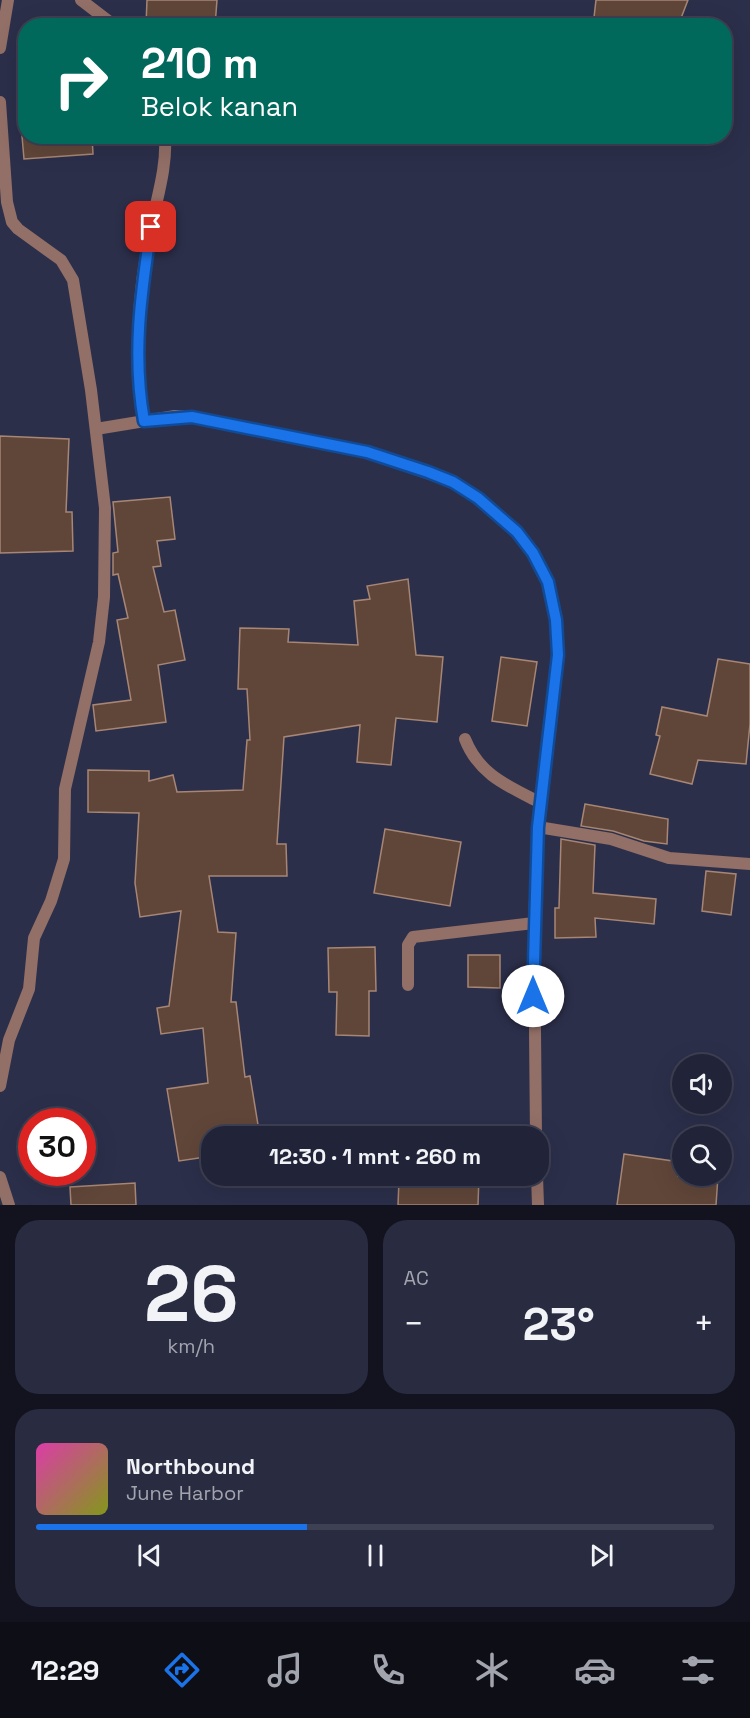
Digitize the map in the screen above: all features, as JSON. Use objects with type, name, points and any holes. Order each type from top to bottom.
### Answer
[{"type":"street","points":[[0,48],[8,0]]},
{"type":"street","points":[[81,0],[105,18]]},
{"type":"street","points":[[0,102],[9,212],[18,230],[60,260],[73,280],[96,429],[105,508],[104,597],[99,642],[65,789],[64,859],[51,900],[34,938],[29,989],[9,1040],[0,1086]]},
{"type":"street","points":[[144,421],[137,380],[142,283],[151,227],[161,185],[164,144]]},
{"type":"street","points":[[96,429],[144,421],[192,417],[367,452],[453,482],[478,498],[517,532],[533,553],[548,582],[556,620],[558,655],[538,827],[534,923],[536,1126]]},
{"type":"street","points":[[465,738],[473,758],[483,768],[506,786],[541,803]]},
{"type":"street","points":[[538,827],[611,839],[669,858],[750,864]]},
{"type":"street","points":[[408,985],[408,945],[413,937],[534,923]]},
{"type":"street","points":[[0,1177],[9,1205]]},
{"type":"street","points":[[537,1186],[538,1205]]},
{"type":"building","points":[[147,0],[217,0],[216,18],[146,18]]},
{"type":"building","points":[[596,0],[688,0],[681,18],[594,18]]},
{"type":"building","points":[[23,144],[92,144],[93,154],[24,159]]},
{"type":"building","points":[[0,436],[69,439],[66,512],[72,512],[73,551],[0,553]]},
{"type":"building","points":[[170,497],[175,539],[157,541],[161,566],[153,567],[164,612],[175,610],[185,660],[158,665],[166,722],[96,731],[93,705],[131,700],[117,620],[128,618],[118,574],[113,575],[113,553],[118,552],[113,502]]},
{"type":"building","points":[[408,579],[416,655],[443,657],[437,722],[396,718],[391,765],[357,762],[360,725],[284,737],[277,844],[286,844],[287,876],[209,876],[218,932],[236,933],[231,1002],[236,1002],[245,1077],[250,1076],[258,1126],[201,1126],[201,1158],[179,1161],[167,1089],[208,1083],[203,1028],[161,1034],[157,1008],[169,1006],[181,911],[140,917],[135,883],[139,813],[88,812],[88,770],[149,771],[149,781],[173,775],[177,792],[243,790],[247,740],[250,740],[247,689],[238,689],[240,628],[289,629],[288,642],[358,645],[354,601],[370,599],[367,586]]},
{"type":"building","points":[[501,657],[537,662],[527,726],[492,721]]},
{"type":"building","points":[[718,659],[750,664],[750,724],[746,764],[698,760],[692,784],[650,774],[660,736],[656,735],[662,707],[707,716]]},
{"type":"building","points":[[585,804],[668,819],[667,844],[581,826]]},
{"type":"building","points":[[385,829],[461,842],[450,906],[374,893]]},
{"type":"building","points":[[561,839],[595,845],[593,893],[656,899],[654,924],[595,918],[596,937],[555,938],[555,908],[559,908]]},
{"type":"building","points":[[706,871],[736,874],[731,915],[702,911]]},
{"type":"building","points":[[375,947],[376,991],[369,991],[369,1036],[336,1035],[337,992],[329,992],[328,948]]},
{"type":"building","points":[[468,955],[500,955],[500,988],[468,987]]},
{"type":"building","points":[[624,1154],[672,1161],[672,1186],[717,1186],[716,1205],[617,1205]]},
{"type":"building","points":[[135,1183],[136,1205],[71,1205],[70,1187]]},
{"type":"building","points":[[399,1186],[479,1186],[478,1205],[398,1205]]},
{"type":"route","points":[[151,227],[142,283],[138,333],[137,380],[144,421],[175,416],[192,417],[367,452],[428,472],[453,482],[478,498],[517,532],[533,553],[548,582],[556,620],[558,655],[538,827],[533,996]]}]
